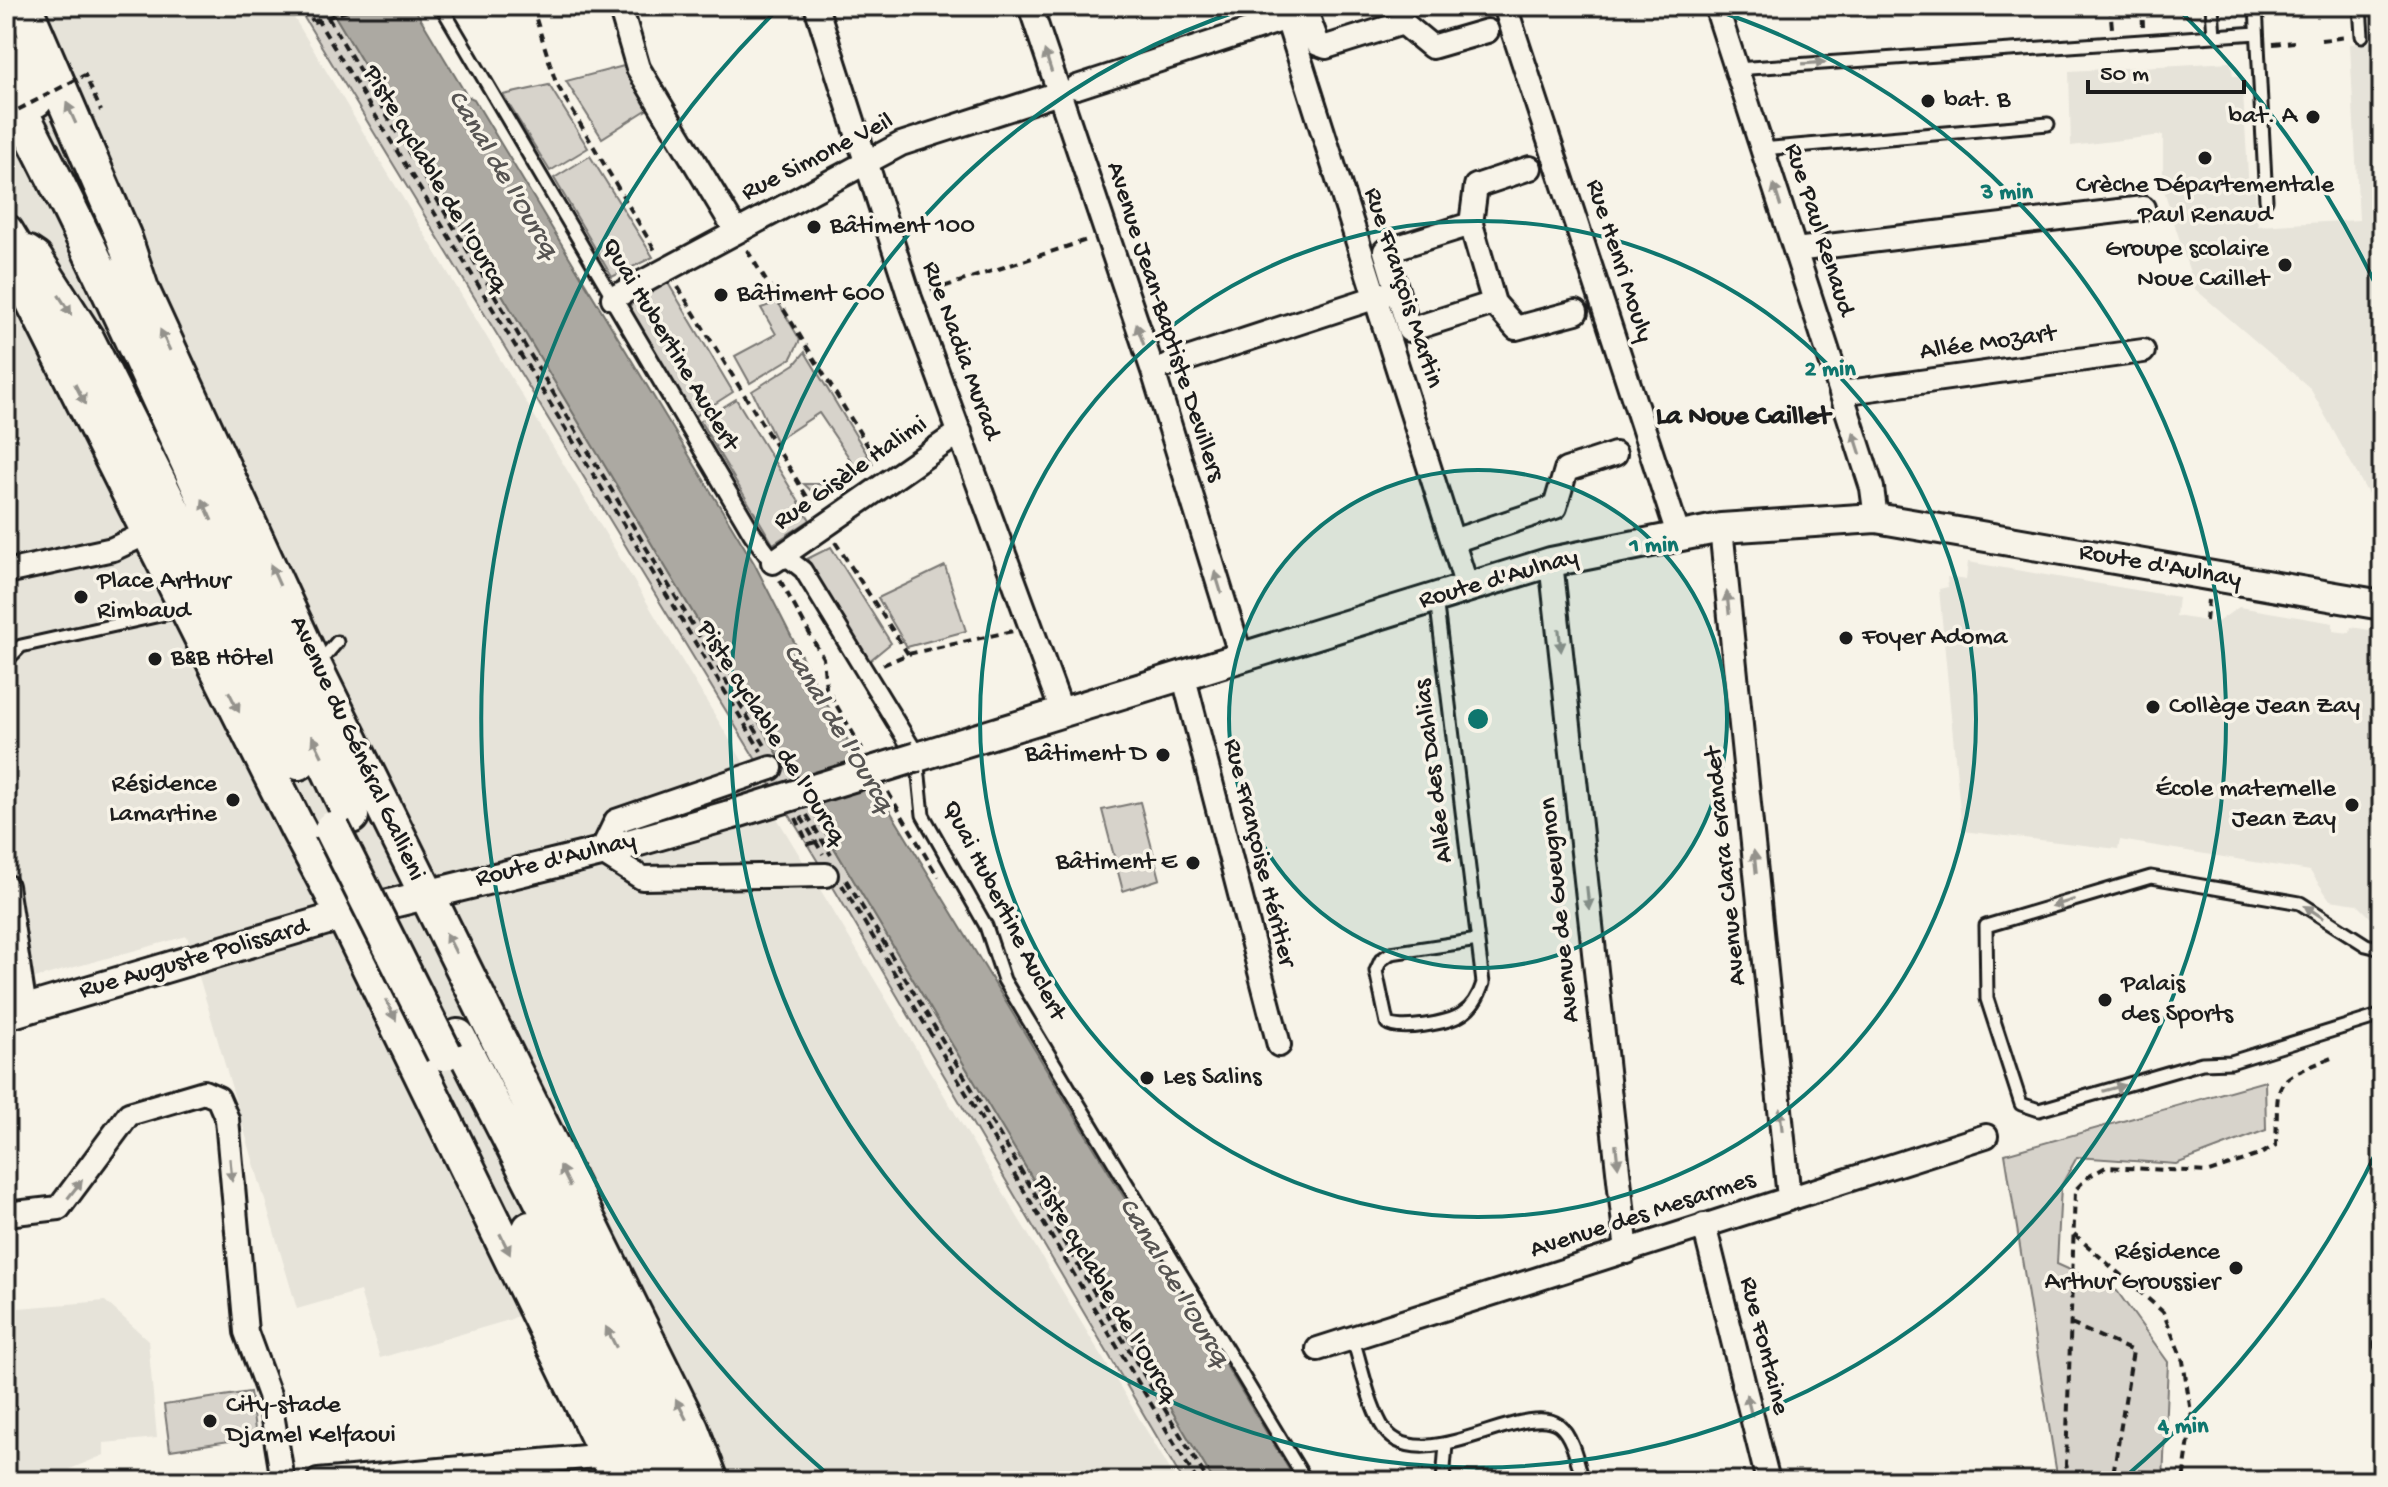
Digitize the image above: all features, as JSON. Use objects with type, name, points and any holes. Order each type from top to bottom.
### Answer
[{"type":"main road","name":"Avenue du Général Gallieni","points":[[24,6],[124,238],[141,289],[315,668],[691,1429],[711,1481]]},
{"type":"main road","points":[[6,48],[141,289]]},
{"type":"main road","points":[[6,84],[79,222],[260,627],[341,822]]},
{"type":"main road","points":[[11,240],[35,259],[87,340],[341,822],[451,1045],[655,1481]]},
{"type":"main road","points":[[11,240],[17,269],[344,915],[614,1468]]},
{"type":"main road","points":[[451,1045],[685,1481]]},
{"type":"street","points":[[620,6],[638,68],[736,231]]},
{"type":"street","name":"Rue Nadia Murad","points":[[816,6],[910,298],[1062,712]]},
{"type":"street","name":"Avenue Jean-Baptiste Devillers","points":[[1030,6],[1068,90],[1106,234],[1241,657]]},
{"type":"street","name":"Rue Henri Mouly","points":[[1505,6],[1678,534]]},
{"type":"street","name":"Rue Paul Renaud","points":[[1716,6],[1872,488],[1876,518]]},
{"type":"street","points":[[1295,11],[1318,44],[1326,47],[1396,24],[1405,16],[1432,47],[1487,31]]},
{"type":"street","name":"Rue Simone Veil","points":[[613,298],[901,144],[1295,11]]},
{"type":"street","name":"Rue François Martin","points":[[1295,11],[1376,298],[1467,587]]},
{"type":"street","points":[[1530,168],[1476,186],[1471,224],[1494,303],[1516,328],[1576,312]]},
{"type":"street","points":[[1795,250],[2143,208]]},
{"type":"street","points":[[1471,224],[1385,251],[1409,330],[1494,303]]},
{"type":"street","points":[[1169,365],[1397,290]]},
{"type":"street","name":"Quai Hubertine Auclert","points":[[613,298],[773,562],[789,559],[803,570],[917,757]]},
{"type":"street","name":"Allée Mozart","points":[[1841,393],[2143,351]]},
{"type":"street","name":"Rue Gisèle Halimi","points":[[773,562],[960,432]]},
{"type":"street","points":[[1453,541],[1555,507],[1566,470],[1615,454]]},
{"type":"street","name":"Route d'Aulnay","points":[[382,905],[601,852],[1551,562],[1678,534],[1721,528],[1876,518],[2382,605]]},
{"type":"street","name":"Avenue Clara Grandet","points":[[1721,528],[1789,1198]]},
{"type":"street","points":[[6,572],[113,549],[149,532]]},
{"type":"street","name":"Avenue de Gueugnon","points":[[1551,562],[1627,1252]]},
{"type":"street","name":"Rue Françoise Héritier","points":[[1183,674],[1279,1045]]},
{"type":"street","points":[[771,768],[616,821],[601,852],[642,878],[830,871]]},
{"type":"street","points":[[297,827],[318,844],[333,870],[382,905]]},
{"type":"street","points":[[6,886],[15,1012]]},
{"type":"street","name":"Rue Auguste Polissard","points":[[15,1012],[382,905]]},
{"type":"street","points":[[6,1214],[59,1208],[129,1114],[204,1092],[218,1098],[227,1119],[246,1332],[269,1395],[283,1481]]},
{"type":"street","name":"Avenue des Mesarmes","points":[[1318,1349],[1986,1136]]},
{"type":"street","name":"Rue Fontaine","points":[[1704,1225],[1768,1481]]},
{"type":"street","points":[[318,1481],[614,1468]]},
{"type":"lane","name":"Quai Hubertine Auclert","points":[[441,6],[613,298]]},
{"type":"lane","points":[[2212,6],[2214,36]]},
{"type":"lane","points":[[2256,6],[2266,200]]},
{"type":"lane","points":[[2360,6],[2362,36]]},
{"type":"lane","points":[[1736,69],[2257,33]]},
{"type":"lane","points":[[1762,149],[2048,124]]},
{"type":"lane","name":"Allée des Dahlias","points":[[1436,597],[1478,940],[1483,983],[1480,993],[1465,1012],[1450,1020],[1398,1028],[1387,1023],[1376,971],[1384,957],[1391,953],[1478,940]]},
{"type":"lane","points":[[6,661],[21,646],[188,609]]},
{"type":"lane","points":[[315,668],[337,642]]},
{"type":"lane","name":"Quai Hubertine Auclert","points":[[917,757],[923,815],[986,926],[1004,980],[1306,1481]]},
{"type":"lane","points":[[2382,949],[2366,945],[2300,903],[2151,877],[1986,926],[1987,999],[2021,1104],[2039,1110],[2202,1063],[2231,1062],[2382,1015]]},
{"type":"lane","points":[[1352,1336],[1382,1426],[1405,1445],[1446,1444],[1540,1418],[1560,1425],[1583,1481]]},
{"type":"lane","points":[[1443,1481],[1446,1444]]},
{"type":"path","points":[[306,6],[313,22],[363,6]]},
{"type":"path","name":"Piste cyclable de l'Ourcq","points":[[306,6],[771,768]]},
{"type":"path","points":[[321,6],[338,33]]},
{"type":"path","points":[[532,6],[556,83],[825,527],[908,654]]},
{"type":"path","points":[[2110,6],[2112,43]]},
{"type":"path","points":[[2321,40],[2334,38]]},
{"type":"path","points":[[6,116],[85,75],[101,111]]},
{"type":"path","points":[[736,231],[890,481]]},
{"type":"path","points":[[910,298],[1106,234]]},
{"type":"path","points":[[866,672],[908,654],[1031,627]]},
{"type":"path","name":"Piste cyclable de l'Ourcq","points":[[794,805],[830,871],[1197,1481]]},
{"type":"path","points":[[796,817],[808,844],[816,842]]},
{"type":"path","points":[[2070,1481],[2066,1464],[2075,1190],[2088,1177],[2106,1167],[2209,1172],[2259,1155],[2276,1145],[2276,1093],[2288,1075],[2334,1057]]},
{"type":"path","points":[[2074,1234],[2163,1312],[2183,1361],[2192,1419],[2183,1481]]},
{"type":"path","points":[[2071,1324],[2133,1351],[2112,1481]]},
{"type":"path","points":[[2327,1481],[2338,1478],[2342,1481]]},
{"type":"shaded area","points":[[26,6],[287,6],[1177,1481],[721,1481],[621,1268],[509,1320],[380,1358],[360,1291],[297,1309],[187,936],[6,986],[6,12]]},
{"type":"shaded area","points":[[297,6],[329,6],[1214,1481],[1183,1481],[826,875]]},
{"type":"shaded area","name":"Groupe scolaire Noue Caillet","points":[[2382,41],[2382,511],[2373,503],[2310,388],[2195,289],[2163,187],[2163,135],[2071,146],[2069,71],[2231,62],[2233,76],[2242,76],[2249,191],[2255,191],[2258,226],[2359,220],[2350,44]]},
{"type":"shaded area","points":[[624,66],[648,109],[602,138],[566,81]]},
{"type":"shaded area","points":[[549,85],[588,148],[550,171],[503,95]]},
{"type":"shaded area","points":[[590,156],[653,257],[612,277],[554,178]]},
{"type":"shaded area","points":[[668,283],[733,392],[694,417],[629,306]]},
{"type":"shaded area","points":[[778,302],[800,340],[791,358],[750,383],[735,356],[776,334],[761,308]]},
{"type":"shaded area","points":[[805,352],[873,464],[819,498],[804,484],[826,484],[854,465],[819,413],[776,441],[752,391],[795,364]]},
{"type":"shaded area","points":[[736,399],[810,520],[773,544],[700,421]]},
{"type":"shaded area","points":[[831,547],[891,643],[868,662],[807,559]]},
{"type":"shaded area","name":"Collège Jean Zay","points":[[1968,562],[2178,597],[2176,616],[2216,623],[2239,607],[2333,623],[2333,631],[2350,633],[2351,627],[2382,632],[2382,921],[2373,920],[2357,904],[2330,900],[2310,871],[2120,840],[2118,849],[1962,831],[1939,589],[1948,587],[1947,577],[1966,580]]},
{"type":"shaded area","points":[[945,566],[966,631],[907,647],[878,598]]},
{"type":"shaded area","points":[[1140,802],[1160,879],[1123,891],[1102,810]]},
{"type":"shaded area","points":[[2265,1081],[2266,1130],[2176,1164],[2077,1157],[2061,1186],[2057,1264],[2117,1291],[2168,1362],[2163,1481],[2058,1481],[2005,1154]]},
{"type":"shaded area","points":[[105,1301],[148,1340],[157,1438],[104,1443],[104,1455],[70,1469],[78,1472],[83,1481],[6,1481],[6,1309]]},
{"type":"shaded area","name":"City-stade Djamel Kelfaoui","points":[[250,1392],[256,1437],[170,1450],[164,1405]]},
{"type":"water","name":"Canal de l'Ourcq","points":[[329,6],[413,6],[467,96],[474,99],[754,563],[817,687],[855,753],[1296,1481],[1214,1481]]},
{"type":"place","name":"bat. B","points":[[1928,101]]},
{"type":"place","name":"bat. A","points":[[2313,117]]},
{"type":"place","name":"Crèche Départementale Paul Renaud","points":[[2205,158]]},
{"type":"place","name":"Bâtiment 100","points":[[814,227]]},
{"type":"place","name":"Groupe scolaire Noue Caillet","points":[[2285,265]]},
{"type":"place","name":"Bâtiment 600","points":[[721,295]]},
{"type":"place","name":"Place Arthur Rimbaud","points":[[81,597]]},
{"type":"place","name":"Foyer Adoma","points":[[1846,638]]},
{"type":"place","name":"B&B Hôtel","points":[[155,659]]},
{"type":"place","name":"Collège Jean Zay","points":[[2153,707]]},
{"type":"place","name":"Bâtiment D","points":[[1163,755]]},
{"type":"place","name":"Résidence Lamartine","points":[[233,800]]},
{"type":"place","name":"École maternelle Jean Zay","points":[[2352,805]]},
{"type":"place","name":"Bâtiment E","points":[[1193,863]]},
{"type":"place","name":"Palais des Sports","points":[[2105,1000]]},
{"type":"place","name":"Les Salins","points":[[1147,1078]]},
{"type":"place","name":"Résidence Arthur Groussier","points":[[2236,1268]]},
{"type":"place","name":"City-stade Djamel Kelfaoui","points":[[210,1421]]},
{"type":"district","name":"La Noue Caillet","points":[[1743,417]]}]
